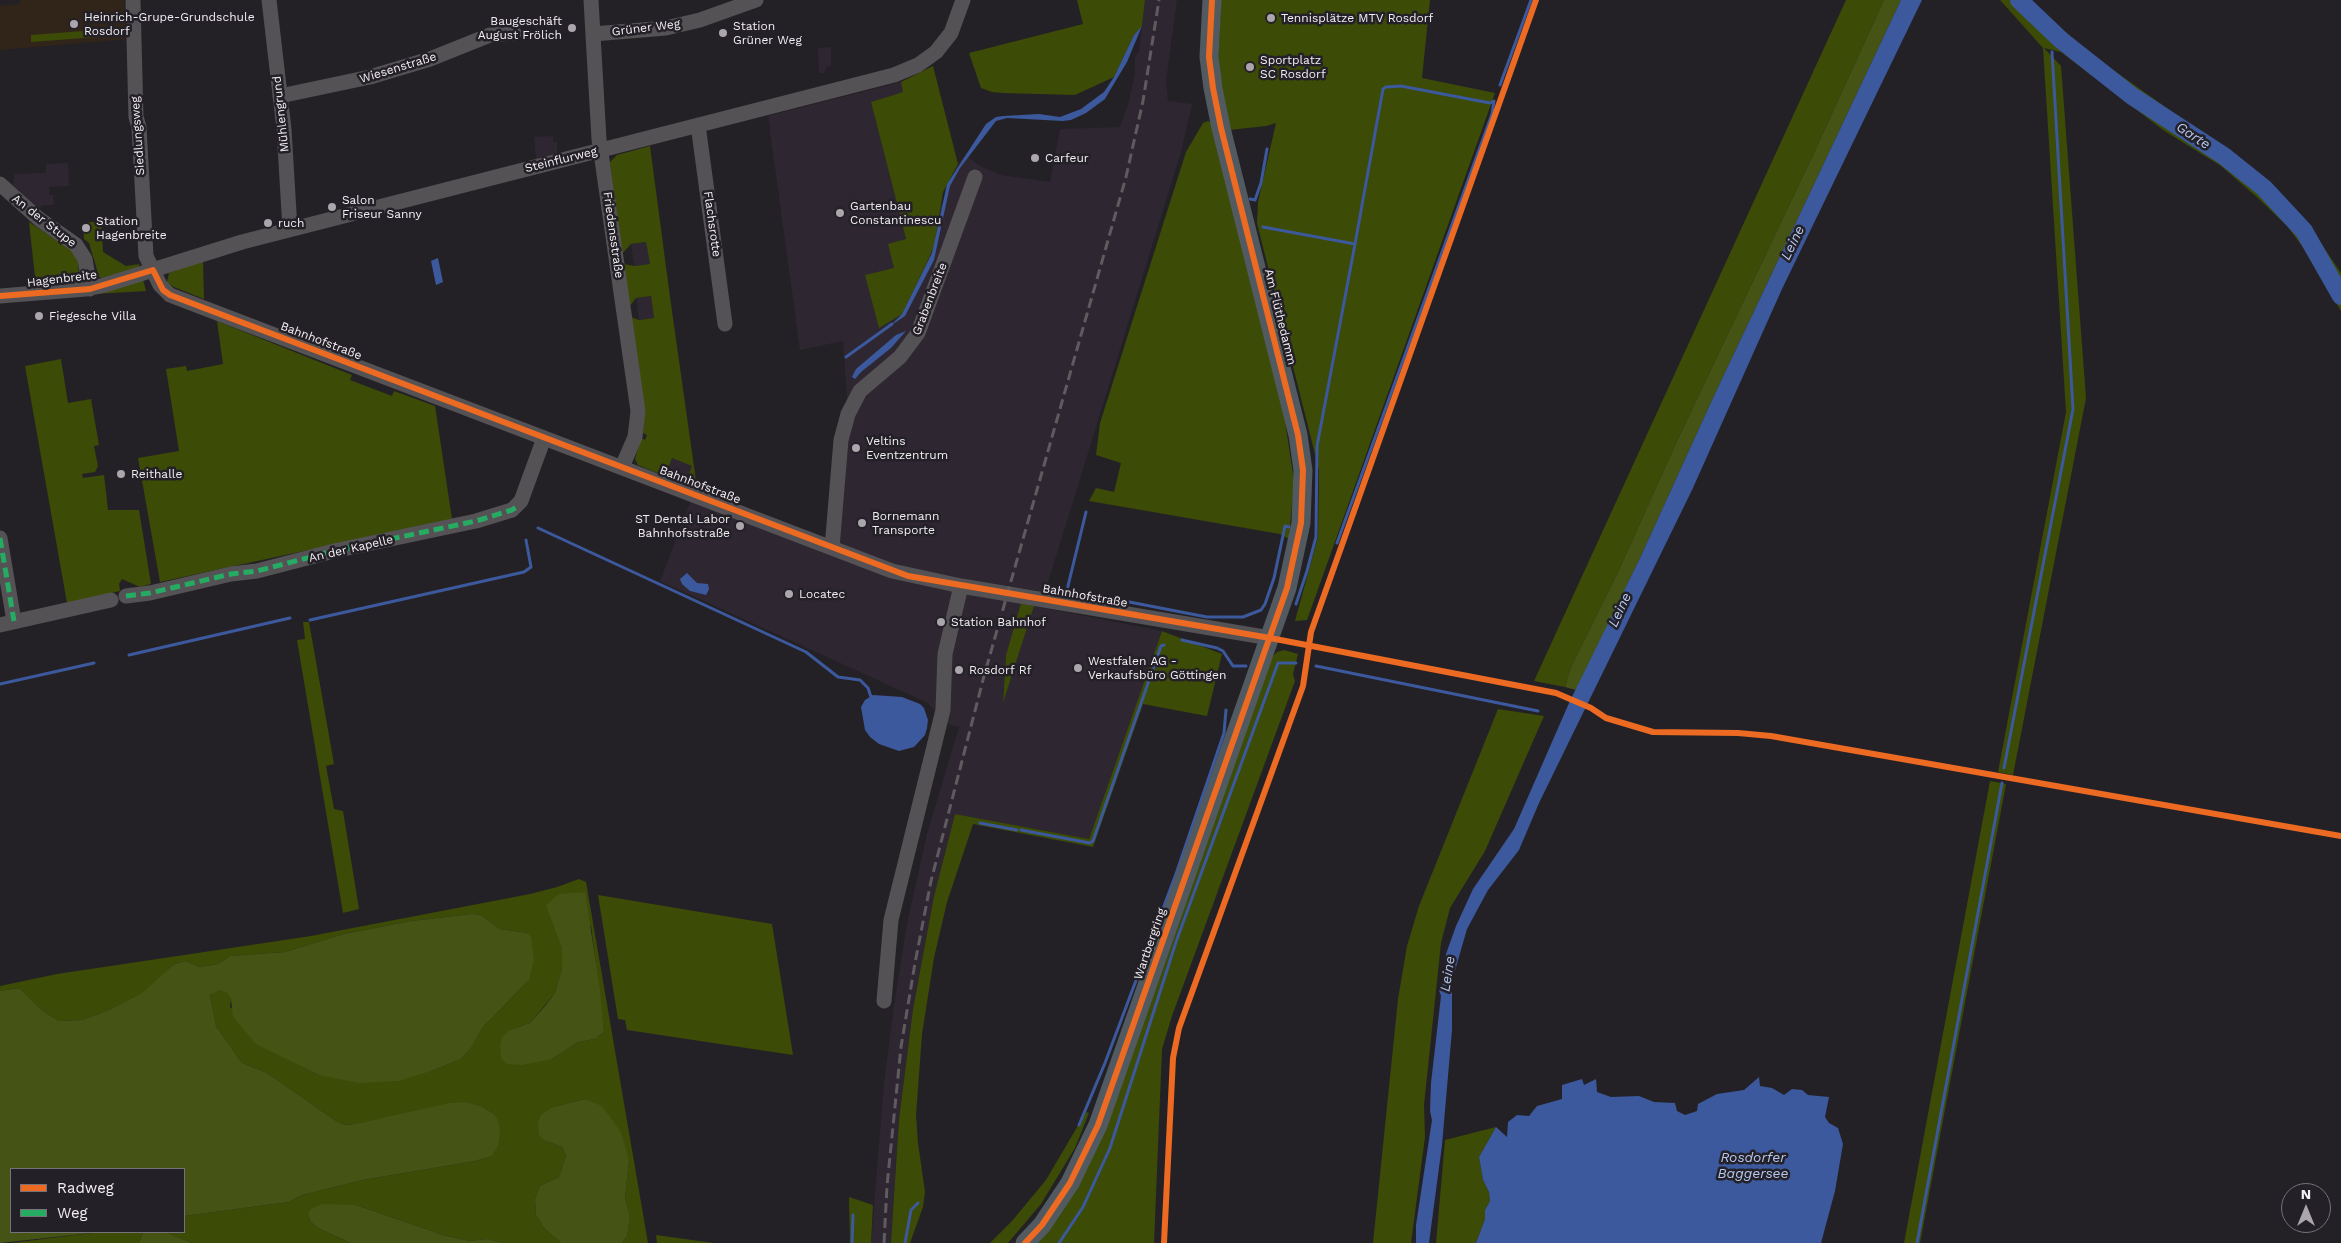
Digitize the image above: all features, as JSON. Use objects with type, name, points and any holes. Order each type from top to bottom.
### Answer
[{"type":"main road","name":"Am Flüthedamm","points":[[1212,0],[1209,57],[1213,88],[1221,128],[1287,388],[1302,470],[1303,503],[1298,546],[1287,588],[1270,638]]},
{"type":"main road","name":"Wartbergring","points":[[1025,1243],[1042,1225],[1070,1183],[1098,1125],[1270,638]]},
{"type":"street","name":"Siedlungsweg","points":[[133,0],[136,117],[139,127],[144,238],[146,256],[153,270]]},
{"type":"street","name":"Mühlengrund","points":[[269,0],[280,96],[290,229]]},
{"type":"street","name":"Friedensstraße","points":[[591,0],[597,128],[638,411],[635,437],[622,467]]},
{"type":"street","name":"Grüner Weg","points":[[593,34],[666,28],[700,20],[756,0]]},
{"type":"street","name":"Steinflurweg","points":[[125,279],[210,251],[290,229],[907,71],[929,58],[944,43],[956,23],[963,0]]},
{"type":"street","name":"Wiesenstraße","points":[[280,96],[370,77],[430,59],[490,35],[514,33]]},
{"type":"street","name":"Flachsrotte","points":[[698,125],[725,324]]},
{"type":"street","name":"Grabenbreite","points":[[832,548],[845,421],[860,391],[900,357],[918,333],[975,177]]},
{"type":"street","name":"An der Stupe","points":[[0,184],[38,219],[76,245],[85,260],[90,288]]},
{"type":"street","name":"Bahnhofstraße","points":[[153,270],[164,290],[170,295],[908,576],[1270,638]]},
{"type":"street","name":"Hagenbreite","points":[[0,296],[90,288],[125,279]]},
{"type":"street","name":"An der Kapelle","points":[[126,596],[150,593],[231,574],[257,571],[342,549],[467,523],[512,510],[521,501],[544,438]]},
{"type":"street","points":[[0,538],[7,623],[111,600]]},
{"type":"street","points":[[884,1001],[890,920],[943,710],[945,654],[961,586]]},
{"type":"shaded area","name":"Heinrich-Grupe-Grundschule Rosdorf","points":[[20,0],[124,0],[127,39],[0,50],[0,6],[20,4]]},
{"type":"shaded area","points":[[1145,0],[1177,0],[1166,81],[1168,101],[1192,104],[1181,152],[1045,592],[1025,589],[1006,655],[1003,701],[1034,606],[1162,631],[1089,839],[955,814],[934,896],[913,1009],[899,1119],[891,1243],[871,1243],[884,1084],[907,924],[927,834],[959,727],[945,723],[928,703],[660,581],[691,500],[832,553],[838,435],[847,399],[843,341],[800,350],[768,116],[901,82],[904,92],[871,102],[906,240],[894,268],[879,327],[943,201],[958,164],[967,153],[968,157],[980,166],[1001,175],[1050,182],[1060,129],[1120,127],[1128,105],[1135,74],[1135,57],[1139,51]]},
{"type":"shaded area","points":[[831,47],[831,66],[828,66],[824,73],[819,73],[818,48]]},
{"type":"shaded area","points":[[553,136],[553,142],[557,142],[557,154],[536,158],[534,137]]},
{"type":"shaded area","points":[[68,163],[69,186],[49,187],[49,195],[53,195],[54,205],[42,205],[39,209],[13,185],[15,174],[46,173],[46,164]]},
{"type":"shaded area","points":[[647,242],[650,264],[634,266],[631,244]]},
{"type":"shaded area","points":[[651,296],[654,318],[639,320],[636,298]]},
{"type":"shaded area","points":[[672,458],[692,466],[685,484],[665,476]]},
{"type":"green space","points":[[1077,0],[1145,0],[1142,26],[1134,35],[1114,77],[1075,95],[1003,93],[981,88],[969,53],[1083,24]]},
{"type":"green space","points":[[1221,0],[1430,0],[1422,78],[1495,93],[1307,620],[1295,621],[1318,537],[1319,470],[1257,223],[1258,202],[1276,123],[1229,130],[1218,64]]},
{"type":"green space","points":[[1846,0],[1884,0],[1814,153],[1677,441],[1619,570],[1571,667],[1565,687],[1534,681]]},
{"type":"green space","points":[[1884,0],[1901,0],[1713,398],[1640,558],[1576,690],[1565,687],[1571,667],[1619,570],[1677,441],[1814,153]]},
{"type":"green space","points":[[2000,0],[2031,0],[2085,50],[2226,150],[2282,197],[2318,239],[2341,273],[2341,311],[2308,254],[2287,226],[2259,199],[2221,166],[2163,130],[2061,52],[2044,48],[2061,66],[2086,398],[2013,775],[1998,772],[2066,412],[2043,48]]},
{"type":"green space","points":[[122,28],[123,35],[31,42],[31,35]]},
{"type":"green space","points":[[933,66],[958,164],[943,192],[934,246],[902,314],[879,328],[865,275],[894,268],[888,244],[906,239],[871,102],[903,92],[901,82]]},
{"type":"green space","points":[[1208,121],[1213,123],[1282,400],[1294,481],[1289,539],[1280,534],[1089,501],[1096,488],[1114,492],[1121,463],[1096,455],[1100,423],[1186,152],[1203,123]]},
{"type":"green space","points":[[650,146],[697,488],[685,484],[692,466],[672,458],[665,476],[638,465],[635,459],[641,438],[645,440],[647,435],[643,433],[644,411],[631,317],[639,320],[654,318],[651,296],[636,298],[629,307],[624,264],[634,266],[650,264],[646,242],[631,244],[622,254],[610,162],[617,155]]},
{"type":"green space","points":[[101,221],[103,252],[126,266],[140,264],[137,269],[103,279],[96,275],[98,273],[89,243],[84,239],[83,223]]},
{"type":"green space","points":[[29,222],[71,250],[78,260],[79,278],[76,282],[36,286]]},
{"type":"green space","points":[[203,260],[204,299],[174,287],[167,282],[169,273]]},
{"type":"green space","points":[[143,279],[146,291],[95,294]]},
{"type":"green space","points":[[217,321],[352,375],[350,380],[392,396],[394,391],[435,406],[452,519],[160,582],[138,458],[179,451],[166,369],[186,366],[187,371],[223,364]]},
{"type":"green space","points":[[61,359],[68,403],[91,399],[99,445],[94,446],[98,466],[95,472],[82,474],[83,478],[104,475],[108,510],[139,510],[151,584],[140,587],[122,579],[119,584],[120,591],[67,603],[25,366]]},
{"type":"green space","points":[[1021,603],[1034,606],[1003,703],[1006,655]]},
{"type":"green space","points":[[303,622],[309,622],[334,764],[326,766],[334,809],[343,811],[359,909],[343,913],[297,640],[305,639]]},
{"type":"green space","points":[[1162,631],[1222,654],[1207,716],[1143,704],[1093,847],[973,824],[947,902],[934,958],[922,1034],[916,1115],[925,1192],[923,1207],[910,1243],[891,1243],[899,1119],[913,1009],[934,896],[955,814],[1089,839]]},
{"type":"green space","points":[[1284,650],[1298,654],[1293,674],[1295,681],[1172,1016],[1162,1049],[1154,1243],[1031,1243],[1067,1196],[1269,660],[1277,652]]},
{"type":"green space","points":[[1498,709],[1544,716],[1485,851],[1450,908],[1441,943],[1424,1105],[1425,1137],[1411,1243],[1373,1243],[1398,999],[1407,946],[1419,906]]},
{"type":"green space","points":[[1990,781],[2006,784],[1920,1243],[1904,1243]]},
{"type":"green space","points":[[579,879],[586,882],[648,1243],[622,1243],[627,1236],[630,1216],[625,1198],[629,1159],[585,1099],[553,1107],[546,1141],[562,1147],[566,1155],[559,1177],[540,1186],[535,1199],[536,1215],[544,1228],[561,1243],[504,1243],[486,1239],[470,1241],[443,1235],[356,1205],[308,1214],[310,1221],[318,1228],[351,1243],[192,1243],[167,1233],[185,1233],[185,1216],[289,1202],[302,1195],[363,1180],[475,1161],[492,1156],[493,1113],[481,1106],[467,1102],[355,1124],[345,1125],[336,1121],[267,1073],[242,1063],[216,1026],[210,995],[220,989],[227,993],[231,999],[230,1007],[292,1061],[319,1075],[431,1071],[461,1059],[471,1048],[483,1027],[529,980],[527,933],[500,929],[481,915],[472,914],[411,921],[344,934],[285,952],[230,956],[218,964],[200,967],[185,961],[173,965],[143,993],[109,1010],[82,1020],[59,1021],[43,1011],[19,988],[0,991],[0,986],[57,974],[311,936],[530,894]],"holes":[[[591,926],[604,1032],[595,1039],[578,1042],[552,1059],[510,1030],[530,1023],[555,993],[562,968],[562,948],[558,933]]]},
{"type":"green space","points":[[585,892],[600,990],[604,1032],[595,1039],[578,1042],[552,1059],[522,1065],[507,1064],[501,1058],[500,1046],[502,1037],[510,1030],[530,1023],[545,1006],[555,993],[562,968],[562,948],[546,905],[559,894]]},
{"type":"green space","points":[[598,895],[772,924],[793,1055],[627,1030],[625,1020],[618,1019]]},
{"type":"green space","points":[[472,914],[481,915],[500,929],[527,933],[531,937],[534,960],[529,980],[483,1027],[471,1048],[461,1059],[398,1081],[359,1083],[319,1075],[256,1044],[233,1017],[231,999],[227,993],[220,990],[210,995],[216,1026],[242,1063],[267,1073],[336,1121],[345,1125],[450,1103],[467,1102],[481,1106],[493,1113],[498,1120],[500,1132],[498,1145],[492,1156],[475,1161],[363,1180],[302,1195],[289,1202],[185,1216],[185,1168],[10,1168],[10,1233],[91,1233],[0,1243],[0,991],[19,988],[43,1011],[59,1021],[82,1020],[109,1010],[142,993],[173,965],[185,961],[200,967],[218,964],[230,956],[285,952],[344,934],[411,921]]},
{"type":"green space","points":[[585,1099],[602,1106],[621,1132],[629,1160],[625,1198],[630,1216],[627,1236],[622,1243],[561,1243],[544,1228],[536,1215],[535,1199],[540,1186],[559,1177],[566,1155],[562,1147],[546,1141],[539,1135],[538,1123],[541,1115],[553,1107]]},
{"type":"green space","points":[[1086,1112],[1089,1113],[1075,1148],[1041,1204],[1008,1243],[990,1243],[1012,1221],[1046,1180]]},
{"type":"green space","points":[[1496,1127],[1479,1157],[1483,1180],[1489,1192],[1490,1201],[1485,1210],[1485,1219],[1476,1243],[1436,1243],[1445,1140]]},
{"type":"green space","points":[[849,1197],[873,1205],[871,1243],[850,1243]]},
{"type":"green space","points":[[323,1204],[356,1205],[443,1235],[470,1241],[486,1239],[504,1243],[351,1243],[318,1228],[310,1221],[308,1214],[312,1208]]},
{"type":"green space","points":[[92,1233],[143,1233],[139,1243],[11,1243]]},
{"type":"green space","points":[[143,1233],[167,1233],[192,1243],[139,1243]]},
{"type":"green space","points":[[656,1235],[714,1243],[657,1243]]},
{"type":"water","name":"Leine","points":[[1901,0],[1922,0],[1782,289],[1692,490],[1539,803],[1519,850],[1488,890],[1467,929],[1452,981],[1452,1030],[1442,1145],[1429,1243],[1416,1243],[1416,1225],[1432,1120],[1430,1111],[1431,1083],[1441,996],[1439,990],[1443,984],[1446,954],[1456,926],[1473,889],[1514,829],[1569,703],[1640,558],[1713,398]]},
{"type":"water","points":[[1142,26],[1127,62],[1105,99],[1086,113],[1071,120],[1063,121],[1007,118],[996,121],[960,168],[950,186],[934,260],[905,316],[890,326],[902,314],[932,253],[947,184],[986,124],[996,117],[1039,114],[1060,117],[1081,109],[1104,92],[1114,77],[1134,35]]},
{"type":"water","points":[[438,258],[443,282],[436,285],[431,261]]},
{"type":"water","points":[[906,331],[891,348],[855,379],[852,377],[856,369],[896,335]]},
{"type":"water","points":[[687,573],[697,583],[708,584],[709,589],[706,595],[690,591],[682,584],[680,579]]},
{"type":"water","points":[[873,695],[902,697],[920,704],[924,708],[928,720],[927,728],[925,735],[914,747],[899,751],[879,744],[870,737],[865,730],[861,707],[865,700]]},
{"type":"water","name":"Rosdorfer Baggersee","points":[[1759,1077],[1760,1086],[1772,1088],[1784,1095],[1792,1089],[1802,1090],[1808,1095],[1829,1097],[1825,1117],[1829,1123],[1838,1128],[1843,1144],[1835,1191],[1821,1243],[1476,1243],[1485,1219],[1485,1210],[1490,1201],[1489,1192],[1483,1180],[1479,1157],[1496,1127],[1507,1137],[1508,1122],[1517,1115],[1529,1116],[1537,1106],[1562,1099],[1562,1085],[1582,1079],[1584,1085],[1596,1079],[1597,1092],[1611,1097],[1639,1096],[1654,1102],[1675,1103],[1677,1111],[1685,1115],[1697,1111],[1698,1104],[1717,1094],[1744,1090]]},
{"type":"waterway","points":[[1500,85],[1531,0]]},
{"type":"waterway","name":"Garte","points":[[2019,0],[2061,40],[2132,96],[2224,156],[2264,188],[2304,231],[2341,296]]},
{"type":"waterway","points":[[2004,768],[2073,409],[2052,52]]},
{"type":"waterway","points":[[1263,227],[1355,244],[1383,89],[1386,87],[1401,86],[1490,103],[1494,101],[1492,114],[1337,543]]},
{"type":"waterway","points":[[1250,199],[1255,200],[1261,183],[1267,149]]},
{"type":"waterway","points":[[1296,604],[1316,537],[1317,446],[1355,244]]},
{"type":"waterway","points":[[846,357],[892,324]]},
{"type":"waterway","points":[[1086,512],[1067,590],[1207,617],[1243,617],[1261,610],[1274,578],[1285,526],[1289,527]]},
{"type":"waterway","points":[[538,528],[806,652],[838,677],[860,680],[868,688],[872,700]]},
{"type":"waterway","points":[[310,620],[524,572],[531,567],[526,540]]},
{"type":"waterway","points":[[129,655],[290,618]]},
{"type":"waterway","points":[[1182,640],[1217,648],[1223,651],[1233,666],[1246,666]]},
{"type":"waterway","points":[[1021,830],[1090,843],[1093,841],[1161,646],[1164,645]]},
{"type":"waterway","points":[[0,684],[94,663]]},
{"type":"waterway","points":[[1059,1243],[1083,1207],[1110,1148],[1176,942],[1278,663],[1296,663]]},
{"type":"waterway","points":[[1316,666],[1538,711]]},
{"type":"waterway","points":[[1079,1125],[1105,1063],[1176,874],[1224,733],[1226,710]]},
{"type":"waterway","points":[[1917,1243],[2002,783]]},
{"type":"waterway","points":[[980,823],[1017,830]]},
{"type":"waterway","points":[[905,1243],[911,1210],[918,1203]]},
{"type":"waterway","points":[[852,1243],[853,1215]]},
{"type":"railway","points":[[884,1243],[887,1186],[901,1047],[931,881],[984,676],[1126,177],[1143,101],[1159,0]]},
{"type":"marked path","points":[[126,596],[150,593],[231,574],[257,571],[334,551],[476,521],[512,510],[519,505]]},
{"type":"marked path","points":[[0,538],[14,621]]},
{"type":"cycle path","points":[[1025,1243],[1042,1225],[1070,1183],[1098,1125],[1287,588],[1301,523],[1303,470],[1298,435],[1221,128],[1213,88],[1209,57],[1212,0]]},
{"type":"cycle path","points":[[1164,1243],[1173,1058],[1179,1028],[1303,686],[1311,632],[1536,0]]},
{"type":"cycle path","points":[[0,296],[90,289],[153,270],[163,290],[170,295],[908,576],[1270,638],[1556,693],[1591,708],[1606,718],[1653,732],[1738,733],[1771,736],[2341,836]]},
{"type":"place","name":"Tennisplätze MTV Rosdorf","points":[[1271,18]]},
{"type":"place","name":"Heinrich-Grupe-Grundschule Rosdorf","points":[[74,24]]},
{"type":"place","name":"Baugeschäft August Frölich","points":[[572,28]]},
{"type":"place","name":"Station Grüner Weg","points":[[723,33]]},
{"type":"place","name":"Sportplatz SC Rosdorf","points":[[1250,67]]},
{"type":"place","name":"Carfeur","points":[[1035,158]]},
{"type":"place","name":"Salon Friseur Sanny","points":[[332,207]]},
{"type":"place","name":"Gartenbau Constantinescu","points":[[840,213]]},
{"type":"place","name":"ruch","points":[[268,223]]},
{"type":"place","name":"Station Hagenbreite","points":[[86,228]]},
{"type":"place","name":"Fiegesche Villa","points":[[39,316]]},
{"type":"place","name":"Veltins Eventzentrum","points":[[856,448]]},
{"type":"place","name":"Reithalle","points":[[121,474]]},
{"type":"place","name":"Bornemann Transporte","points":[[862,523]]},
{"type":"place","name":"ST Dental Labor Bahnhofsstraße","points":[[740,526]]},
{"type":"place","name":"Locatec","points":[[789,594]]},
{"type":"place","name":"Station Bahnhof","points":[[941,622]]},
{"type":"place","name":"Westfalen AG - Verkaufsbüro Göttingen","points":[[1078,668]]},
{"type":"place","name":"Rosdorf Rf","points":[[959,670]]}]
